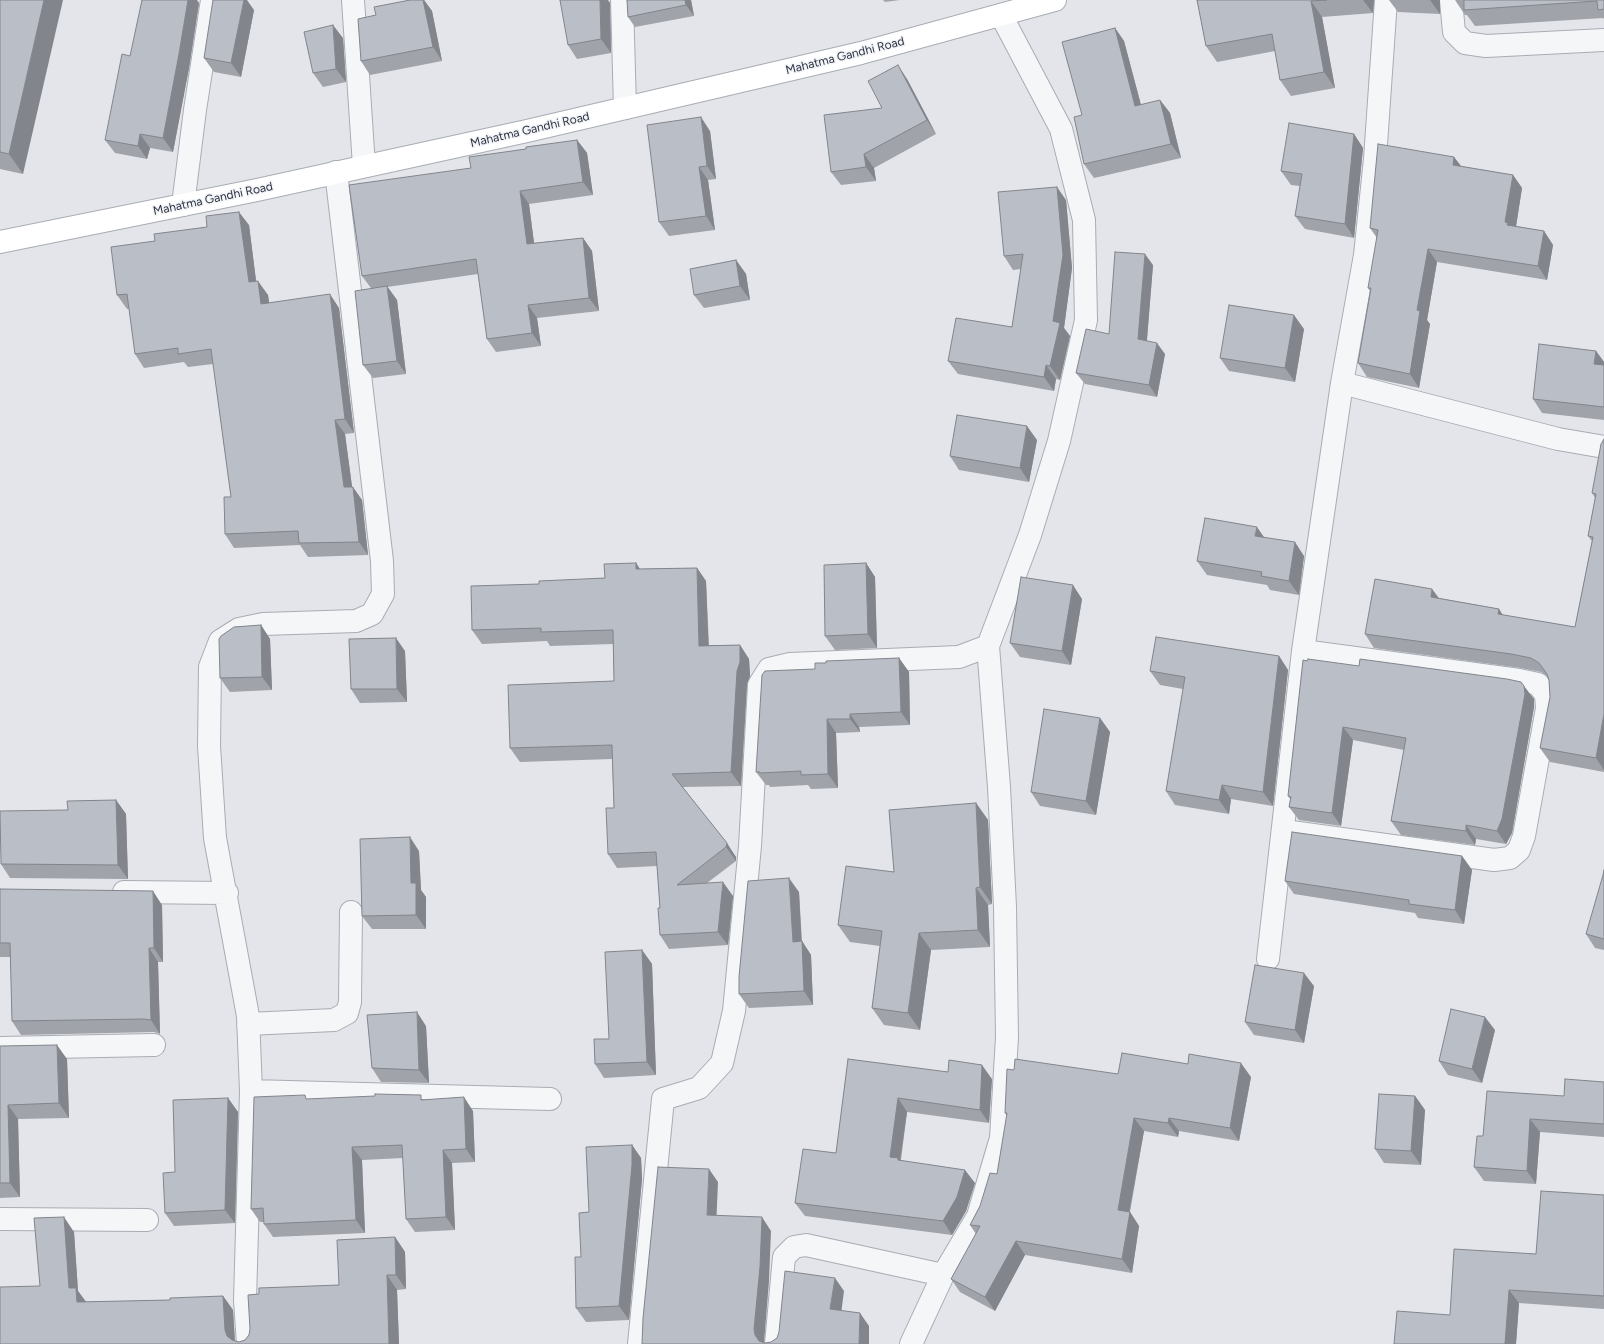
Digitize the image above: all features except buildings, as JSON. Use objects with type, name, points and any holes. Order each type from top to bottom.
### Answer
[{"type":"main road","name":"Mahatma Gandhi Road","points":[[0,242],[183,205],[527,131],[861,53],[1055,0]]},
{"type":"street","points":[[183,205],[195,110],[212,0]]},
{"type":"street","points":[[353,0],[364,166]]},
{"type":"street","points":[[622,0],[625,108]]},
{"type":"street","points":[[1268,959],[1284,831],[1303,651],[1342,383],[1365,255],[1375,159],[1386,0]]},
{"type":"street","points":[[1451,0],[1454,32],[1465,43],[1486,46],[1604,40]]},
{"type":"street","points":[[910,1344],[942,1275],[978,1216],[1001,1138],[1007,1037],[1005,915],[999,787],[988,646],[1030,535],[1059,441],[1086,320],[1084,220],[1061,129],[1001,15]]},
{"type":"street","points":[[248,1344],[245,1300],[251,1091],[248,1024],[247,1008],[227,893],[215,838],[210,746],[210,667],[220,642],[239,629],[263,624],[356,621],[372,614],[383,594],[382,561],[336,172]]},
{"type":"street","points":[[1342,383],[1558,439],[1604,447]]},
{"type":"street","points":[[639,1344],[663,1099],[699,1088],[722,1063],[734,1010],[750,846],[759,685],[769,668],[790,664],[959,657],[988,646]]},
{"type":"street","points":[[1284,831],[1494,860],[1510,858],[1519,850],[1524,836],[1547,708],[1546,695],[1538,684],[1303,651]]},
{"type":"street","points":[[102,892],[227,893]]},
{"type":"street","points":[[248,1024],[334,1020],[347,1013],[350,1002],[351,912]]},
{"type":"street","points":[[0,1048],[154,1044]]},
{"type":"street","points":[[251,1091],[550,1099]]},
{"type":"street","points":[[0,1219],[147,1220]]},
{"type":"street","points":[[776,1344],[784,1257],[794,1247],[806,1245],[942,1275]]}]
